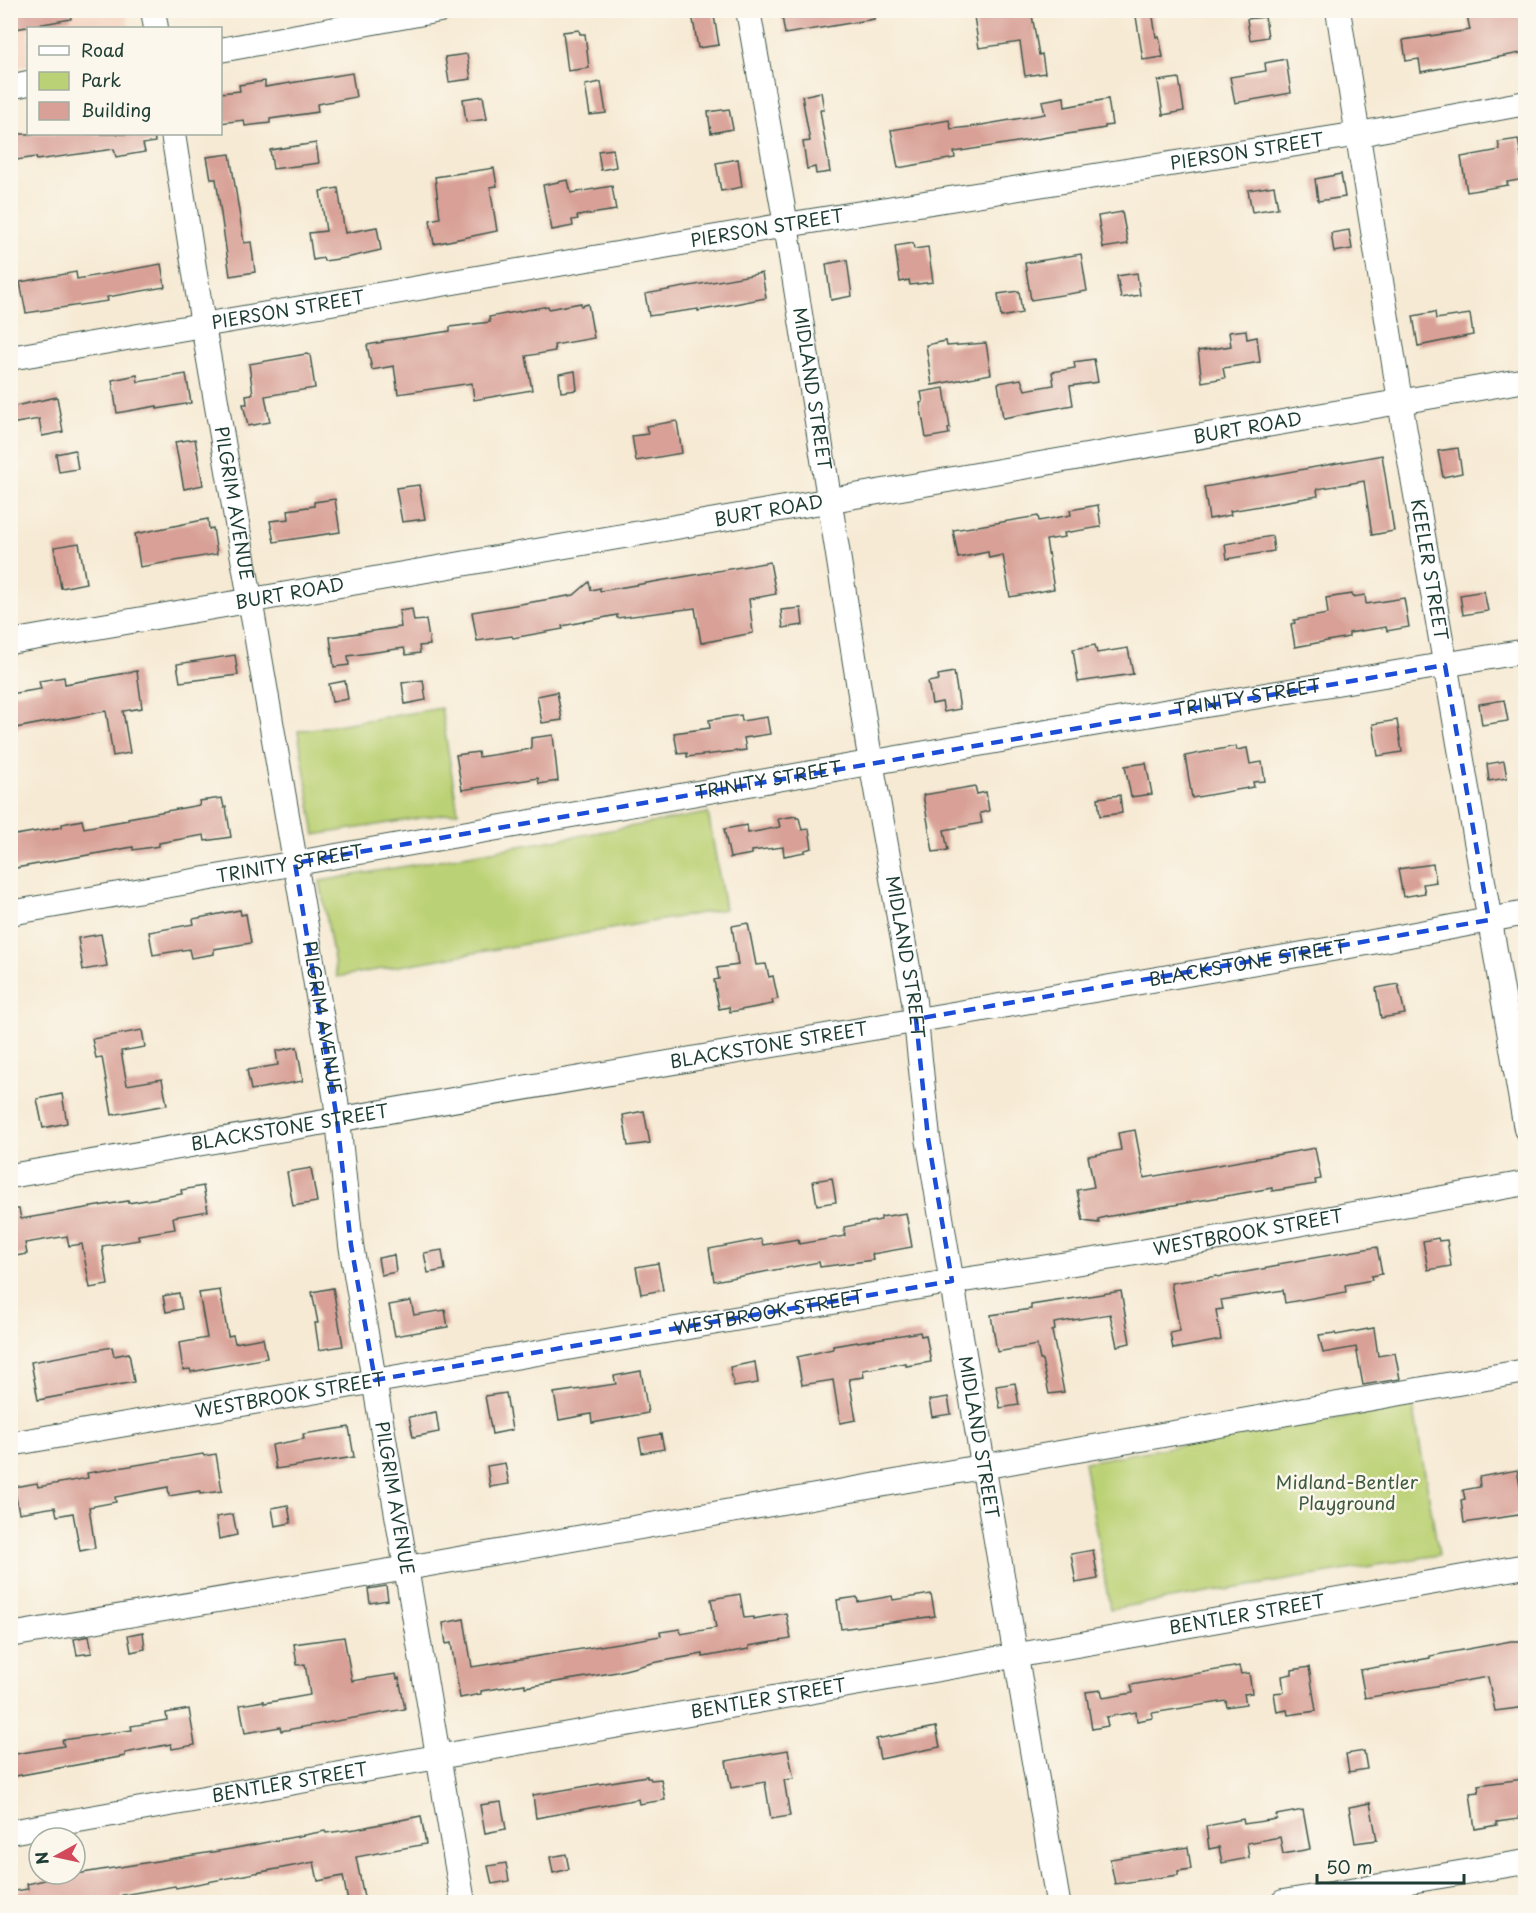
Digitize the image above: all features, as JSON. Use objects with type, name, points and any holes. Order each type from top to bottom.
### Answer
[{"type":"street","points":[[153,10],[156,27]]},
{"type":"street","points":[[222,50],[440,10]]},
{"type":"street","name":"MIDLAND STREET","points":[[748,10],[786,225],[828,501],[916,1019],[928,1138],[1059,1902]]},
{"type":"street","name":"KEELER STREET","points":[[1338,10],[1400,402],[1526,1129]]},
{"type":"street","points":[[10,87],[27,84]]},
{"type":"street","name":"PIERSON STREET","points":[[10,358],[786,225],[1359,134],[1526,103]]},
{"type":"street","name":"PILGRIM AVENUE","points":[[173,135],[337,1119],[351,1245],[463,1902]]},
{"type":"street","name":"BURT ROAD","points":[[10,642],[1526,380]]},
{"type":"street","name":"TRINITY STREET","points":[[10,913],[1526,651]]},
{"type":"street","name":"BLACKSTONE STREET","points":[[10,1176],[1526,914]]},
{"type":"street","name":"WESTBROOK STREET","points":[[10,1444],[952,1281],[1113,1257],[1526,1183]]},
{"type":"street","points":[[10,1635],[407,1568],[1526,1371]]},
{"type":"street","name":"BENTLER STREET","points":[[10,1832],[1526,1566]]},
{"type":"street","points":[[1283,1902],[1526,1862]]},
{"type":"highlighted area","points":[[1445,665],[1489,920],[916,1019],[928,1138],[952,1281],[375,1380],[351,1245],[337,1119],[295,863]]},
{"type":"shaded area","points":[[11,11],[126,11],[129,27],[27,27],[27,65],[11,68]]},
{"type":"green space","points":[[441,708],[458,812],[315,835],[298,731]]},
{"type":"green space","points":[[708,813],[725,909],[337,977],[320,881]]},
{"type":"green space","name":"Midland-Bentler Playground","points":[[1413,1405],[1439,1555],[1110,1609],[1084,1462]]},
{"type":"building","points":[[10,10],[70,10],[71,19],[10,30]]},
{"type":"building","points":[[698,10],[713,10],[719,45],[698,48],[692,14],[698,13]]},
{"type":"building","points":[[781,10],[874,10],[874,19],[785,34]]},
{"type":"building","points":[[973,10],[1025,10],[1025,16],[1032,15],[1039,55],[1042,54],[1045,73],[1025,76],[1020,42],[979,48]]},
{"type":"building","points":[[1135,10],[1152,10],[1156,37],[1159,36],[1163,57],[1143,60]]},
{"type":"building","points":[[1466,10],[1523,10],[1526,23],[1526,52],[1421,72],[1419,59],[1406,61],[1403,40],[1470,30]]},
{"type":"building","points":[[1265,17],[1268,37],[1250,40],[1247,19]]},
{"type":"building","points":[[579,30],[580,34],[585,34],[589,68],[568,71],[563,32]]},
{"type":"building","points":[[467,54],[471,79],[449,82],[445,57]]},
{"type":"building","points":[[1286,59],[1291,93],[1235,103],[1230,77],[1266,71],[1265,63]]},
{"type":"building","points":[[352,73],[356,97],[317,104],[318,112],[270,119],[270,123],[245,126],[244,120],[222,123],[222,93],[240,91],[239,85],[265,81],[265,87]]},
{"type":"building","points":[[1179,78],[1184,111],[1163,115],[1158,81]]},
{"type":"building","points":[[601,82],[606,113],[590,115],[585,85]]},
{"type":"building","points":[[821,92],[824,110],[820,110],[830,172],[816,174],[815,167],[807,169],[803,142],[810,141],[802,96]]},
{"type":"building","points":[[483,96],[487,119],[466,122],[463,99]]},
{"type":"building","points":[[1064,97],[1065,107],[1108,99],[1112,125],[954,152],[955,158],[898,168],[891,130],[949,120],[951,129],[1045,114],[1042,101]]},
{"type":"building","points":[[729,109],[733,129],[711,133],[708,112]]},
{"type":"building","points":[[10,134],[154,135],[155,142],[143,144],[145,152],[116,157],[114,149],[37,160],[36,157],[10,161]]},
{"type":"building","points":[[1518,139],[1525,179],[1507,182],[1508,185],[1467,192],[1461,157],[1500,150],[1498,142]]},
{"type":"building","points":[[316,143],[319,163],[273,169],[270,150]]},
{"type":"building","points":[[613,149],[616,167],[601,170],[598,151]]},
{"type":"building","points":[[230,154],[244,243],[251,242],[255,272],[230,276],[216,179],[211,179],[207,157]]},
{"type":"building","points":[[738,159],[742,187],[721,191],[716,163]]},
{"type":"building","points":[[494,168],[497,186],[490,187],[497,231],[434,244],[430,220],[440,218],[435,177]]},
{"type":"building","points":[[1341,174],[1345,197],[1318,201],[1315,179]]},
{"type":"building","points":[[568,180],[571,193],[612,186],[616,210],[577,216],[578,219],[572,220],[573,226],[552,230],[543,185]]},
{"type":"building","points":[[1274,186],[1278,208],[1252,212],[1248,190]]},
{"type":"building","points":[[338,188],[345,233],[377,227],[381,250],[346,258],[313,260],[309,233],[326,231],[320,191]]},
{"type":"building","points":[[1122,212],[1128,244],[1103,248],[1098,216]]},
{"type":"building","points":[[1349,230],[1352,249],[1334,252],[1331,233]]},
{"type":"building","points":[[913,243],[914,249],[928,247],[933,282],[910,285],[909,280],[900,282],[895,246]]},
{"type":"building","points":[[1081,254],[1087,291],[1031,300],[1025,263]]},
{"type":"building","points":[[847,260],[852,296],[831,300],[826,264]]},
{"type":"building","points":[[161,264],[165,287],[107,297],[108,301],[26,313],[20,282],[76,272],[77,279]]},
{"type":"building","points":[[762,273],[766,298],[698,311],[698,309],[649,316],[645,294]]},
{"type":"building","points":[[1137,273],[1140,295],[1121,298],[1117,276]]},
{"type":"building","points":[[1019,291],[1022,313],[1001,317],[998,294]]},
{"type":"building","points":[[581,303],[581,306],[588,304],[594,338],[554,345],[555,351],[526,356],[532,390],[474,400],[472,383],[398,394],[394,366],[372,370],[367,345],[450,331],[450,327],[490,322],[489,317],[548,306],[549,309]]},
{"type":"building","points":[[1435,312],[1436,319],[1470,314],[1473,335],[1418,346],[1413,316]]},
{"type":"building","points":[[1246,330],[1247,339],[1257,337],[1260,362],[1223,368],[1225,378],[1202,382],[1198,351],[1231,346],[1229,332]]},
{"type":"building","points":[[946,341],[947,346],[986,343],[991,374],[932,385],[926,345]]},
{"type":"building","points":[[310,355],[315,388],[265,396],[270,422],[248,426],[243,404],[247,404],[246,395],[253,394],[249,364]]},
{"type":"building","points":[[1094,359],[1098,382],[1070,386],[1073,405],[1003,418],[998,383],[1021,379],[1025,390],[1054,385],[1052,372],[1075,368],[1074,362]]},
{"type":"building","points":[[575,371],[577,390],[561,392],[559,374]]},
{"type":"building","points":[[186,374],[191,403],[117,413],[112,380],[137,375],[138,382]]},
{"type":"building","points":[[944,388],[949,434],[926,438],[920,403],[923,402],[921,392]]},
{"type":"building","points":[[57,397],[63,432],[42,436],[39,419],[10,424],[10,407]]},
{"type":"building","points":[[677,421],[682,453],[636,461],[632,436],[648,434],[646,426]]},
{"type":"building","points":[[195,439],[203,485],[184,489],[175,442]]},
{"type":"building","points":[[1458,448],[1462,473],[1443,477],[1438,451]]},
{"type":"building","points":[[75,450],[78,469],[59,472],[56,454]]},
{"type":"building","points":[[1382,455],[1394,531],[1372,535],[1364,481],[1317,489],[1318,496],[1230,511],[1231,515],[1209,519],[1204,487]]},
{"type":"building","points":[[419,485],[425,519],[402,522],[396,488]]},
{"type":"building","points":[[335,499],[340,532],[274,542],[270,521],[289,519],[288,510],[314,506],[314,502]]},
{"type":"building","points":[[1098,505],[1101,527],[1064,533],[1065,537],[1046,540],[1054,589],[1010,597],[1003,555],[989,558],[988,552],[958,558],[953,530],[1038,516],[1039,521],[1071,515],[1070,510]]},
{"type":"building","points":[[208,519],[209,529],[213,528],[217,554],[140,567],[135,534]]},
{"type":"building","points":[[1272,536],[1274,551],[1227,559],[1225,544]]},
{"type":"building","points":[[79,543],[86,583],[61,588],[54,547]]},
{"type":"building","points":[[770,562],[776,594],[749,599],[753,633],[701,643],[695,608],[617,618],[617,615],[562,626],[563,629],[513,638],[512,636],[477,641],[472,612],[574,595],[589,582],[591,590],[600,588],[600,591]]},
{"type":"building","points":[[1484,591],[1488,611],[1463,615],[1460,595]]},
{"type":"building","points":[[1352,594],[1353,597],[1365,595],[1366,604],[1404,598],[1409,627],[1387,631],[1386,627],[1349,633],[1349,637],[1295,647],[1291,624],[1295,623],[1294,620],[1328,614],[1326,598]]},
{"type":"building","points":[[801,608],[803,625],[783,628],[781,610]]},
{"type":"building","points":[[412,609],[414,621],[426,620],[430,645],[419,646],[420,653],[406,655],[404,648],[348,656],[349,665],[334,667],[330,637],[401,627],[399,611]]},
{"type":"building","points":[[1095,645],[1097,653],[1128,648],[1133,674],[1078,682],[1073,649]]},
{"type":"building","points":[[235,655],[238,675],[180,682],[177,664]]},
{"type":"building","points":[[137,671],[142,708],[123,711],[130,753],[113,756],[106,711],[10,729],[10,694],[41,689],[39,681],[64,677],[65,684]]},
{"type":"building","points":[[954,672],[960,709],[944,712],[942,702],[932,704],[928,682],[939,680],[938,675]]},
{"type":"building","points":[[423,680],[426,700],[405,704],[402,683]]},
{"type":"building","points":[[345,681],[348,699],[332,702],[329,684]]},
{"type":"building","points":[[557,692],[562,720],[542,723],[537,696]]},
{"type":"building","points":[[1504,700],[1508,721],[1482,725],[1479,704]]},
{"type":"building","points":[[741,715],[742,721],[767,717],[770,734],[744,738],[746,750],[687,757],[687,753],[678,754],[674,733],[710,728],[709,720]]},
{"type":"building","points":[[1397,720],[1402,752],[1378,756],[1373,724]]},
{"type":"building","points":[[553,735],[558,781],[539,784],[538,778],[462,790],[456,755],[478,752],[479,757],[531,749],[531,738]]},
{"type":"building","points":[[1236,746],[1237,750],[1247,748],[1250,764],[1262,762],[1265,781],[1253,782],[1254,787],[1192,798],[1185,756]]},
{"type":"building","points":[[1504,761],[1507,778],[1489,781],[1487,764]]},
{"type":"building","points":[[1146,763],[1152,794],[1131,797],[1125,766]]},
{"type":"building","points":[[975,786],[977,794],[986,792],[989,811],[980,813],[982,823],[944,830],[948,850],[933,852],[923,795]]},
{"type":"building","points":[[1120,795],[1122,813],[1100,816],[1098,798]]},
{"type":"building","points":[[222,798],[224,808],[226,807],[231,837],[205,841],[204,835],[159,843],[159,846],[133,850],[133,847],[10,869],[10,836],[62,827],[62,824],[82,820],[84,828],[200,805],[199,801]]},
{"type":"building","points":[[796,816],[799,818],[802,830],[809,829],[812,848],[805,852],[784,856],[783,847],[752,851],[752,854],[730,858],[724,829],[747,825],[748,833],[780,827],[778,819]]},
{"type":"building","points":[[1433,864],[1436,882],[1423,884],[1425,893],[1403,897],[1398,869]]},
{"type":"building","points":[[240,910],[241,915],[246,914],[251,943],[214,949],[214,954],[191,958],[189,949],[153,955],[149,932],[194,924],[193,919]]},
{"type":"building","points":[[748,923],[756,965],[766,964],[769,977],[773,976],[778,999],[772,1000],[773,1004],[730,1012],[729,1007],[719,1009],[714,980],[719,979],[717,968],[738,965],[732,926]]},
{"type":"building","points":[[101,934],[107,966],[83,970],[78,938]]},
{"type":"building","points":[[1398,984],[1405,1014],[1381,1018],[1376,988]]},
{"type":"building","points":[[142,1030],[145,1047],[121,1051],[127,1085],[162,1079],[167,1105],[112,1115],[102,1057],[96,1058],[92,1039]]},
{"type":"building","points":[[297,1047],[303,1081],[251,1090],[247,1070],[278,1065],[276,1051]]},
{"type":"building","points":[[62,1094],[67,1123],[43,1128],[37,1099]]},
{"type":"building","points":[[644,1111],[650,1143],[628,1146],[623,1115]]},
{"type":"building","points":[[1135,1130],[1144,1178],[1315,1148],[1321,1179],[1315,1180],[1316,1184],[1272,1191],[1272,1188],[1105,1217],[1098,1219],[1099,1223],[1083,1221],[1077,1190],[1094,1187],[1088,1156],[1121,1150],[1118,1133]]},
{"type":"building","points":[[311,1168],[317,1202],[293,1206],[287,1172]]},
{"type":"building","points":[[832,1178],[836,1202],[817,1205],[813,1181]]},
{"type":"building","points":[[203,1186],[208,1211],[173,1217],[175,1229],[138,1235],[139,1240],[102,1246],[108,1285],[90,1288],[82,1244],[69,1246],[67,1236],[25,1243],[27,1254],[10,1257],[10,1209],[19,1209],[21,1219],[182,1194],[181,1190]]},
{"type":"building","points":[[906,1213],[912,1247],[872,1254],[873,1260],[820,1267],[819,1262],[714,1281],[709,1249],[761,1239],[763,1245],[798,1239],[799,1244],[845,1236],[844,1227]]},
{"type":"building","points":[[1438,1238],[1439,1241],[1447,1240],[1451,1266],[1428,1270],[1423,1241]]},
{"type":"building","points":[[1377,1247],[1382,1274],[1371,1276],[1372,1280],[1345,1285],[1346,1292],[1285,1303],[1283,1290],[1221,1300],[1223,1309],[1216,1310],[1221,1340],[1173,1349],[1170,1333],[1180,1331],[1171,1283],[1218,1277]]},
{"type":"building","points":[[442,1250],[445,1270],[428,1273],[424,1253]]},
{"type":"building","points":[[394,1255],[396,1272],[381,1275],[378,1258]]},
{"type":"building","points":[[658,1263],[663,1290],[641,1294],[636,1267]]},
{"type":"building","points":[[333,1288],[343,1346],[319,1350],[315,1323],[318,1323],[312,1292]]},
{"type":"building","points":[[220,1290],[228,1336],[233,1335],[235,1343],[263,1338],[267,1358],[191,1372],[190,1369],[183,1370],[179,1343],[207,1338],[199,1293]]},
{"type":"building","points":[[1121,1291],[1130,1343],[1117,1346],[1110,1314],[1054,1323],[1055,1330],[1052,1331],[1064,1392],[1049,1394],[1037,1345],[997,1352],[991,1315],[1031,1309],[1031,1305]]},
{"type":"building","points":[[179,1293],[182,1309],[166,1312],[163,1296]]},
{"type":"building","points":[[411,1301],[414,1315],[445,1310],[448,1327],[395,1336],[389,1305]]},
{"type":"building","points":[[1374,1328],[1378,1356],[1395,1353],[1400,1379],[1363,1385],[1356,1347],[1323,1353],[1319,1335],[1335,1333],[1336,1335]]},
{"type":"building","points":[[920,1332],[921,1336],[926,1335],[931,1362],[906,1366],[906,1363],[863,1370],[864,1377],[849,1379],[856,1420],[840,1423],[833,1380],[802,1385],[797,1357],[833,1349],[833,1346]]},
{"type":"building","points":[[112,1347],[114,1356],[129,1353],[134,1382],[38,1400],[31,1362]]},
{"type":"building","points":[[755,1362],[758,1383],[734,1387],[730,1367]]},
{"type":"building","points":[[641,1371],[648,1413],[592,1423],[591,1414],[559,1420],[554,1393],[616,1384],[614,1376]]},
{"type":"building","points":[[1015,1383],[1019,1405],[1000,1408],[996,1386]]},
{"type":"building","points":[[506,1393],[512,1430],[492,1434],[485,1396]]},
{"type":"building","points":[[948,1397],[951,1414],[932,1417],[929,1400]]},
{"type":"building","points":[[436,1412],[439,1432],[413,1437],[409,1417]]},
{"type":"building","points":[[349,1427],[354,1457],[276,1469],[272,1445],[304,1439],[303,1434]]},
{"type":"building","points":[[661,1434],[664,1449],[642,1453],[639,1438]]},
{"type":"building","points":[[203,1454],[204,1456],[216,1454],[222,1491],[200,1494],[200,1491],[169,1496],[168,1487],[115,1497],[116,1502],[89,1507],[95,1548],[80,1551],[73,1513],[57,1516],[55,1507],[19,1513],[14,1487],[37,1483],[38,1487],[88,1478],[87,1473]]},
{"type":"building","points":[[505,1463],[509,1484],[490,1487],[487,1466]]},
{"type":"building","points":[[1517,1470],[1525,1514],[1464,1523],[1461,1500],[1465,1499],[1463,1490],[1480,1487],[1479,1477]]},
{"type":"building","points":[[288,1505],[291,1523],[275,1526],[272,1508]]},
{"type":"building","points":[[233,1514],[237,1535],[219,1539],[216,1517]]},
{"type":"building","points":[[1093,1550],[1098,1579],[1076,1583],[1071,1554]]},
{"type":"building","points":[[386,1586],[388,1600],[370,1603],[368,1589]]},
{"type":"building","points":[[740,1594],[744,1618],[753,1617],[753,1619],[786,1613],[791,1639],[703,1657],[703,1654],[652,1663],[617,1672],[525,1687],[525,1684],[481,1691],[481,1694],[460,1698],[451,1643],[446,1644],[443,1623],[464,1619],[472,1667],[661,1636],[660,1632],[680,1629],[681,1634],[716,1628],[711,1599]]},
{"type":"building","points":[[931,1594],[935,1616],[841,1629],[837,1600],[857,1597],[858,1602],[892,1596],[893,1600]]},
{"type":"building","points":[[143,1632],[145,1649],[131,1652],[128,1635]]},
{"type":"building","points":[[89,1636],[92,1653],[77,1655],[74,1639]]},
{"type":"building","points":[[344,1637],[352,1681],[396,1674],[397,1679],[399,1678],[405,1709],[281,1731],[280,1727],[245,1733],[240,1705],[310,1695],[305,1664],[297,1665],[294,1644]]},
{"type":"building","points":[[1521,1641],[1526,1670],[1526,1707],[1495,1711],[1488,1677],[1365,1698],[1360,1670]]},
{"type":"building","points":[[1239,1666],[1241,1674],[1249,1673],[1252,1693],[1244,1694],[1246,1704],[1227,1707],[1226,1701],[1152,1713],[1153,1718],[1137,1721],[1136,1712],[1106,1717],[1108,1726],[1092,1729],[1086,1692],[1101,1690],[1103,1698],[1133,1693],[1131,1685]]},
{"type":"building","points":[[1309,1667],[1316,1711],[1288,1715],[1287,1710],[1277,1712],[1274,1693],[1284,1692],[1282,1676],[1292,1674],[1292,1670]]},
{"type":"building","points":[[189,1709],[195,1745],[172,1749],[171,1744],[125,1753],[125,1756],[10,1777],[10,1755],[64,1746],[62,1740],[132,1730],[131,1726],[167,1720],[166,1713]]},
{"type":"building","points":[[936,1727],[940,1747],[880,1759],[876,1739]]},
{"type":"building","points":[[788,1750],[794,1779],[784,1780],[790,1816],[771,1819],[765,1782],[731,1788],[726,1761]]},
{"type":"building","points":[[1364,1751],[1367,1769],[1349,1772],[1346,1754]]},
{"type":"building","points":[[647,1776],[651,1780],[661,1779],[665,1800],[639,1804],[638,1799],[536,1818],[533,1795]]},
{"type":"building","points":[[1523,1779],[1526,1815],[1518,1817],[1519,1819],[1497,1822],[1497,1825],[1475,1829],[1470,1793],[1479,1792],[1478,1785]]},
{"type":"building","points":[[501,1802],[506,1829],[485,1833],[480,1805]]},
{"type":"building","points":[[1370,1803],[1377,1840],[1355,1843],[1349,1807]]},
{"type":"building","points":[[1303,1810],[1310,1849],[1283,1854],[1280,1837],[1247,1843],[1249,1858],[1222,1863],[1219,1847],[1209,1849],[1206,1826],[1243,1819],[1244,1824],[1277,1819],[1276,1815]]},
{"type":"building","points":[[421,1816],[426,1844],[356,1857],[365,1902],[348,1902],[343,1876],[318,1881],[314,1862],[176,1888],[175,1886],[122,1895],[123,1902],[10,1902],[10,1892],[28,1889],[27,1886],[87,1886],[87,1872],[325,1831],[326,1833]]},
{"type":"building","points":[[1188,1847],[1191,1869],[1178,1871],[1178,1875],[1115,1884],[1110,1859]]},
{"type":"building","points":[[566,1854],[569,1869],[553,1873],[550,1857]]},
{"type":"building","points":[[506,1863],[509,1881],[492,1884],[488,1866]]}]
